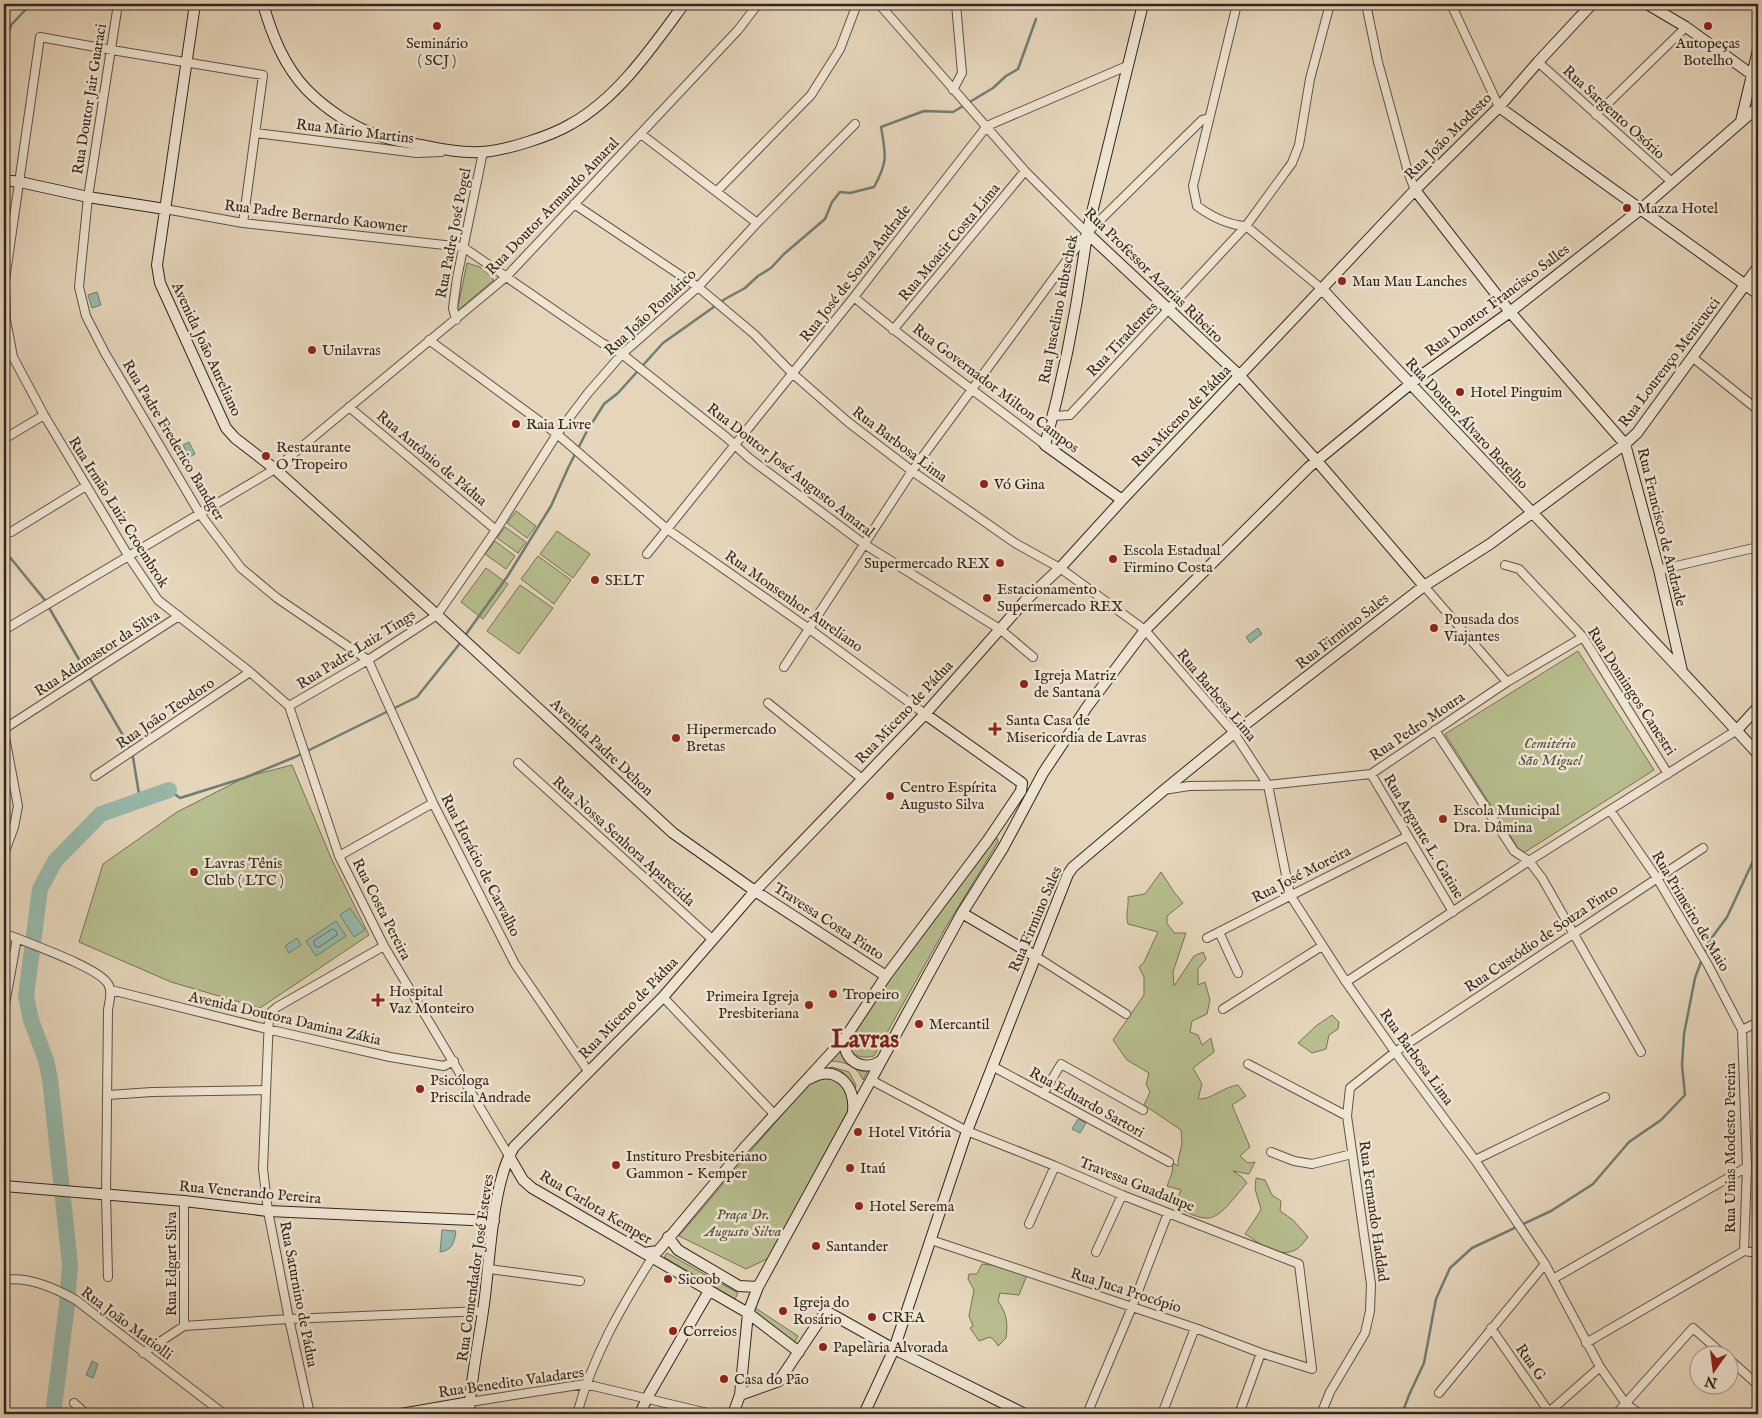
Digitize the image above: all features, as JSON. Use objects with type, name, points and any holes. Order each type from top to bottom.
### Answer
[{"type":"main road","name":"Avenida João Aureliano","points":[[195,4],[158,265],[160,284],[226,428],[234,438],[275,469],[437,615]]},
{"type":"main road","points":[[263,4],[270,31],[286,63],[307,90],[333,111],[361,128],[381,137],[451,151],[482,152],[535,139],[571,125],[608,99],[654,44],[684,4]]},
{"type":"main road","name":"Rua Juscelino kubtschek","points":[[1045,445],[1053,416],[1082,271],[1087,233],[1143,4]]},
{"type":"main road","name":"Rua João Modesto","points":[[1322,289],[1415,190],[1499,107],[1592,4]]},
{"type":"main road","points":[[1647,4],[1686,27],[1755,76]]},
{"type":"main road","points":[[1741,121],[1755,76],[1758,50]]},
{"type":"main road","points":[[1499,107],[1758,294]]},
{"type":"main road","name":"Rua Doutor Francisco Salles","points":[[733,1414],[740,1395],[748,1314],[758,1287],[962,914],[1003,848],[1043,773],[1084,712],[1144,630],[1317,461],[1410,385],[1510,312],[1641,209],[1758,107]]},
{"type":"main road","points":[[4,180],[88,198],[165,210]]},
{"type":"main road","name":"Rua Francisco de Andrade","points":[[1415,190],[1510,312],[1625,444],[1659,570],[1676,658],[1683,672],[1737,730]]},
{"type":"main road","name":"Rua Professor Azarias Ribeiro","points":[[1087,233],[1240,376],[1317,461],[1424,586]]},
{"type":"main road","name":"Rua Lourenço Menicucci","points":[[1424,586],[1490,544],[1625,444],[1637,433],[1758,267]]},
{"type":"main road","name":"Rua Miceno de Pádua","points":[[509,1156],[514,1147],[662,997],[755,891],[861,778],[925,714],[1024,602],[1060,568],[1322,289]]},
{"type":"main road","name":"Rua Doutor Álvaro Botelho","points":[[1322,289],[1532,513],[1676,658]]},
{"type":"main road","name":"Rua Governador Milton Campos","points":[[1045,445],[1122,500]]},
{"type":"main road","name":"Rua Firmino Sales","points":[[864,1414],[894,1349],[967,1131],[1068,874],[1073,867],[1234,733],[1424,586]]},
{"type":"main road","name":"Avenida Padre Dehon","points":[[437,615],[673,833],[755,891]]},
{"type":"main road","points":[[1758,707],[1737,730],[1758,754]]},
{"type":"main road","name":"Rua Monsenhor Aureliano","points":[[925,714],[1022,783]]},
{"type":"main road","points":[[653,1256],[774,1114],[845,1038],[886,976],[988,840],[1021,790],[1022,783],[1032,781],[1043,773]]},
{"type":"main road","points":[[988,840],[998,837],[1002,841],[1003,848]]},
{"type":"main road","name":"Travessa Costa Pinto","points":[[755,891],[886,976]]},
{"type":"main road","points":[[962,914],[1035,956]]},
{"type":"main road","points":[[845,1038],[844,1043],[847,1055],[855,1063],[861,1066],[872,1065],[882,1059]]},
{"type":"main road","points":[[807,1080],[813,1076],[828,1074],[841,1079],[847,1084],[853,1096],[853,1115]]},
{"type":"main road","name":"Rua Comendador José Esteves","points":[[469,1414],[494,1221],[502,1176],[509,1156]]},
{"type":"main road","name":"Rua Carlota Kemper","points":[[509,1156],[523,1180],[532,1188],[653,1256],[748,1314],[799,1352]]},
{"type":"main road","name":"Rua Venerando Pereira","points":[[4,1186],[268,1211],[494,1221]]},
{"type":"main road","points":[[668,1237],[678,1250],[739,1286],[758,1287]]},
{"type":"main road","points":[[640,1414],[647,1398],[710,1292]]},
{"type":"main road","points":[[740,1395],[779,1381],[826,1311],[894,1349],[1021,1413]]},
{"type":"main road","name":"Rua Benedito Valadares","points":[[400,1414],[470,1402]]},
{"type":"street","name":"Rua Doutor Jair Guaraci","points":[[88,198],[118,4]]},
{"type":"street","name":"Rua Doutor Armando Amaral","points":[[4,630],[129,558],[275,469],[429,340],[456,320],[506,277],[738,30],[758,4]]},
{"type":"street","points":[[717,191],[811,95],[840,49],[857,4]]},
{"type":"street","name":"Rua Professor Azarias Ribeiro","points":[[879,4],[1026,171],[1087,233]]},
{"type":"street","points":[[953,90],[962,73],[956,4]]},
{"type":"street","name":"Rua Doutor Álvaro Botelho","points":[[1237,4],[1193,186],[1197,206],[1211,217],[1235,226],[1246,226],[1322,289]]},
{"type":"street","name":"Rua Tiradentes","points":[[1053,416],[1070,415],[1246,226],[1292,163],[1299,145],[1310,79],[1330,4]]},
{"type":"street","points":[[1366,4],[1378,62],[1408,172],[1415,190]]},
{"type":"street","points":[[1451,4],[1499,107]]},
{"type":"street","points":[[1596,115],[1686,27]]},
{"type":"street","name":"Rua Irmão Luiz Croembrok","points":[[112,50],[40,37],[6,280],[6,320],[12,357],[44,415],[129,558],[158,600],[250,672]]},
{"type":"street","points":[[112,50],[263,75],[243,223]]},
{"type":"street","name":"Rua Sargento Osório","points":[[1538,62],[1672,182]]},
{"type":"street","name":"Rua José de Souza Andrade","points":[[647,554],[854,298],[987,126],[1127,66]]},
{"type":"street","points":[[784,667],[912,471],[1087,233],[1202,120],[1209,118]]},
{"type":"street","name":"Rua João Pomárico","points":[[437,615],[496,530],[557,434],[588,393],[622,354],[698,287],[756,223],[856,124]]},
{"type":"street","name":"Rua Mario Martins","points":[[256,133],[417,153],[451,151]]},
{"type":"street","points":[[641,134],[756,223]]},
{"type":"street","name":"Rua Padre José Pogel","points":[[456,320],[453,308],[482,152]]},
{"type":"street","name":"Rua Moacir Costa Lima","points":[[893,330],[1026,171]]},
{"type":"street","name":"Rua Padre Frederico Bandger","points":[[88,198],[79,287],[86,316],[105,353],[200,514],[241,568],[277,598],[368,660]]},
{"type":"street","points":[[1095,202],[1102,211],[1110,210]]},
{"type":"street","name":"Rua Barbosa Lima","points":[[574,204],[698,287],[754,334],[792,373],[848,422],[912,471],[1015,543],[1060,568],[1144,630],[1234,733],[1268,785],[1290,895],[1346,982],[1395,1052],[1476,1160],[1545,1264],[1600,1367],[1626,1404],[1640,1414]]},
{"type":"street","name":"Rua Padre Bernardo Kaowner","points":[[165,210],[243,223],[463,247]]},
{"type":"street","name":"Rua Doutor José Augusto Amaral","points":[[463,247],[602,343],[622,354],[749,458],[864,544],[1001,630],[1033,657]]},
{"type":"street","points":[[1065,264],[1072,261],[1079,263],[1082,271]]},
{"type":"street","name":"Rua Governador Milton Campos","points":[[854,298],[893,330],[1045,445]]},
{"type":"street","name":"Rua Monsenhor Aureliano","points":[[429,340],[557,434],[667,529],[808,628],[925,714]]},
{"type":"street","points":[[1692,357],[1758,410]]},
{"type":"street","name":"Rua Antônio de Pádua","points":[[349,407],[496,530]]},
{"type":"street","points":[[4,440],[44,415]]},
{"type":"street","points":[[11,532],[86,486]]},
{"type":"street","points":[[1659,570],[1758,547]]},
{"type":"street","name":"Rua Domingos Canestri","points":[[1505,565],[1519,569],[1583,637],[1668,774]]},
{"type":"street","name":"Rua Professor Azarias Ribeiro","points":[[1424,586],[1507,682]]},
{"type":"street","name":"Rua Padre Luiz Tings","points":[[289,706],[368,660],[437,615]]},
{"type":"street","name":"Rua Adamastor da Silva","points":[[4,730],[179,616]]},
{"type":"street","name":"Rua Pedro Moura","points":[[1164,790],[1189,786],[1268,785],[1371,774],[1507,682],[1583,637]]},
{"type":"street","name":"Rua Horácio de Carvalho","points":[[368,660],[433,803],[515,964],[588,1072]]},
{"type":"street","points":[[250,672],[289,706]]},
{"type":"street","name":"Rua João Teodoro","points":[[95,776],[250,672]]},
{"type":"street","points":[[768,703],[861,778]]},
{"type":"street","name":"Rua Costa Pereira","points":[[289,706],[339,856],[384,946],[509,1156]]},
{"type":"street","points":[[4,730],[18,806],[14,828],[4,854]]},
{"type":"street","points":[[1434,730],[1514,850],[1529,861],[1542,878],[1641,1052]]},
{"type":"street","points":[[1346,982],[1529,861],[1737,730]]},
{"type":"street","name":"Rua Nossa Senhora Aparecida","points":[[518,762],[712,939]]},
{"type":"street","points":[[1184,774],[1184,782],[1189,786]]},
{"type":"street","name":"Rua Argante L. Gatine","points":[[1371,774],[1453,912]]},
{"type":"street","points":[[339,856],[433,803]]},
{"type":"street","name":"Rua Primeiro de Maio","points":[[1610,810],[1657,878],[1708,964],[1742,1030]]},
{"type":"street","name":"Rua José Moreira","points":[[1207,938],[1408,836]]},
{"type":"street","name":"Rua Custódio de Souza Pinto","points":[[1395,1052],[1703,848]]},
{"type":"street","points":[[4,932],[40,946],[100,975],[108,983],[111,990],[108,1010],[106,1195],[108,1277]]},
{"type":"street","points":[[1219,932],[1238,973]]},
{"type":"street","points":[[4,1010],[17,938]]},
{"type":"street","points":[[267,1029],[271,1012],[384,946]]},
{"type":"street","points":[[1223,1010],[1322,946]]},
{"type":"street","points":[[1035,956],[1126,1014]]},
{"type":"street","name":"Avenida Doutora Damina Zákia","points":[[111,990],[390,1058],[444,1066],[454,1061]]},
{"type":"street","points":[[662,997],[774,1114]]},
{"type":"street","points":[[1742,1030],[1758,1022]]},
{"type":"street","name":"Rua Saturnino de Pádua","points":[[267,1029],[263,1169],[268,1211],[310,1414]]},
{"type":"street","name":"Rua Unias Modesto Pereira","points":[[1742,1030],[1747,1167],[1744,1251],[1758,1253]]},
{"type":"street","name":"Rua Fernando Haddad","points":[[1321,1414],[1330,1392],[1365,1333],[1370,1311],[1371,1284],[1347,1116],[1350,1088],[1395,1052]]},
{"type":"street","points":[[1044,1094],[1061,1064],[1143,1110]]},
{"type":"street","points":[[1248,1064],[1347,1116]]},
{"type":"street","name":"Rua Eduardo Sartori","points":[[992,1066],[1169,1162]]},
{"type":"street","name":"Travessa Guadalupe","points":[[871,1080],[967,1131],[1122,1195],[1299,1264],[1312,1369]]},
{"type":"street","points":[[108,1096],[152,1092],[265,1090]]},
{"type":"street","points":[[1476,1160],[1604,1097]]},
{"type":"street","points":[[1272,1152],[1294,1161],[1312,1164],[1352,1154]]},
{"type":"street","points":[[1029,1224],[1055,1166]]},
{"type":"street","points":[[1553,1280],[1747,1167]]},
{"type":"street","points":[[1096,1252],[1122,1195]]},
{"type":"street","name":"Rua Edgart Silva","points":[[184,1202],[184,1326]]},
{"type":"street","points":[[1086,1414],[1132,1307],[1168,1213]]},
{"type":"street","name":"Rua Juca Procópio","points":[[931,1240],[1312,1369]]},
{"type":"street","points":[[1586,1343],[1744,1251]]},
{"type":"street","points":[[577,1414],[585,1384],[597,1355],[623,1303],[653,1256]]},
{"type":"street","points":[[1439,1393],[1545,1264]]},
{"type":"street","points":[[489,1268],[580,1281]]},
{"type":"street","name":"Rua João Matiolli","points":[[4,1280],[15,1278],[56,1288],[76,1300],[224,1414]]},
{"type":"street","points":[[143,1353],[184,1326],[289,1319],[483,1311]]},
{"type":"street","points":[[1162,1414],[1195,1328]]},
{"type":"street","name":"Rua G","points":[[1491,1328],[1549,1412],[1600,1367]]},
{"type":"street","points":[[1616,1414],[1694,1328],[1714,1346]]},
{"type":"street","points":[[1239,1414],[1261,1353]]},
{"type":"street","points":[[1740,1369],[1758,1385]]},
{"type":"street","name":"Rua Benedito Valadares","points":[[470,1402],[585,1384],[712,1414]]},
{"type":"street","points":[[74,1403],[86,1414]]},
{"type":"green space","points":[[467,263],[480,267],[494,280],[457,311]]},
{"type":"green space","points":[[516,511],[536,526],[527,538],[507,523]]},
{"type":"green space","points":[[505,527],[526,542],[518,553],[497,538]]},
{"type":"green space","points":[[557,531],[590,554],[573,578],[540,554]]},
{"type":"green space","points":[[495,541],[515,556],[506,569],[485,554]]},
{"type":"green space","points":[[538,556],[571,580],[554,604],[521,579]]},
{"type":"green space","points":[[486,568],[508,584],[483,619],[461,602]]},
{"type":"green space","points":[[520,585],[553,608],[519,654],[487,631]]},
{"type":"green space","name":"Cemitério São Miguel","points":[[1578,651],[1654,770],[1522,854],[1445,734]]},
{"type":"green space","points":[[292,765],[332,860],[369,935],[260,1008],[171,982],[79,942],[103,864],[177,812],[246,777]]},
{"type":"green space","points":[[994,838],[997,838],[998,842],[946,927],[874,1056],[860,1057],[853,1053],[846,1042],[920,936]]},
{"type":"green space","points":[[1161,872],[1183,903],[1167,916],[1167,923],[1174,933],[1186,933],[1173,972],[1174,986],[1194,956],[1203,952],[1206,959],[1198,969],[1198,985],[1205,982],[1210,1000],[1207,1014],[1192,1021],[1190,1032],[1198,1035],[1202,1045],[1211,1038],[1214,1052],[1193,1068],[1202,1084],[1198,1099],[1208,1098],[1227,1088],[1238,1085],[1246,1096],[1232,1105],[1250,1147],[1240,1156],[1248,1163],[1255,1162],[1249,1174],[1233,1171],[1247,1183],[1224,1209],[1214,1217],[1209,1218],[1196,1216],[1175,1206],[1181,1190],[1167,1186],[1172,1173],[1173,1163],[1178,1166],[1182,1143],[1181,1130],[1144,1105],[1150,1092],[1146,1084],[1149,1073],[1127,1060],[1113,1040],[1144,995],[1144,977],[1139,967],[1144,962],[1158,932],[1128,924],[1128,897],[1145,894]]},
{"type":"green space","points":[[1332,1015],[1339,1022],[1338,1029],[1329,1035],[1326,1049],[1312,1053],[1298,1043],[1316,1026]]},
{"type":"green space","points":[[841,1046],[848,1058],[872,1062],[863,1080],[853,1067],[839,1062],[828,1061]]},
{"type":"green space","name":"Praça Dr. Augusto Silva","points":[[832,1067],[849,1072],[856,1085],[853,1101],[769,1258],[746,1269],[679,1236],[819,1071]]},
{"type":"green space","points":[[1256,1178],[1265,1180],[1272,1195],[1281,1201],[1280,1211],[1293,1220],[1308,1237],[1297,1249],[1283,1253],[1276,1251],[1263,1246],[1245,1234],[1261,1209],[1255,1189]]},
{"type":"green space","name":"Praça Dr. Augusto Silva","points":[[667,1253],[738,1293],[735,1299],[664,1257]]},
{"type":"green space","points":[[982,1264],[1006,1267],[1027,1275],[1019,1295],[1000,1293],[998,1301],[1005,1314],[1007,1328],[1006,1338],[998,1346],[990,1337],[979,1341],[970,1328],[973,1326],[969,1316],[974,1290],[968,1279],[969,1274],[977,1274]]},
{"type":"green space","points":[[754,1307],[798,1336],[794,1343],[753,1313]]},
{"type":"water","points":[[97,292],[101,305],[92,308],[88,295]]},
{"type":"water","points":[[189,442],[195,454],[189,457],[183,445]]},
{"type":"water","points":[[1258,628],[1262,634],[1250,643],[1246,637]]},
{"type":"water","points":[[350,908],[365,930],[354,937],[340,915]]},
{"type":"water","points":[[336,921],[346,936],[316,956],[306,941]]},
{"type":"water","points":[[297,938],[301,945],[289,953],[285,946]]},
{"type":"water","points":[[1078,1119],[1086,1123],[1080,1133],[1072,1129]]},
{"type":"water","points":[[442,1230],[456,1231],[450,1248],[440,1252]]},
{"type":"water","points":[[92,1361],[98,1364],[93,1378],[86,1375]]},
{"type":"waterway","points":[[4,51],[11,25],[31,4]]},
{"type":"waterway","points":[[464,637],[507,577],[551,506],[587,431],[604,404],[618,393],[663,343],[725,299],[745,288],[758,276],[771,268],[784,254],[825,219],[832,202],[840,192],[850,193],[874,187],[882,171],[885,158],[881,127],[924,111],[953,112],[993,88],[1006,76],[1018,69],[1036,19]]},
{"type":"waterway","points":[[4,550],[44,599],[132,751],[140,800]]},
{"type":"waterway","points":[[169,790],[180,798],[244,778],[295,757],[417,697],[461,642]]},
{"type":"waterway","points":[[53,1414],[67,1305],[70,1264],[50,1079],[46,1060],[31,1020],[26,996],[40,889],[55,861],[101,814],[169,790]]},
{"type":"waterway","points":[[1402,1414],[1424,1363],[1436,1299],[1450,1268],[1472,1248],[1551,1211],[1593,1184],[1629,1142],[1661,1120],[1685,1095],[1682,1065],[1684,1034],[1695,978],[1708,943],[1727,917],[1754,859]]},
{"type":"place","name":"Seminário ( SCJ )","points":[[437,26]]},
{"type":"place","name":"Autopeças Botelho","points":[[1708,26]]},
{"type":"place","name":"Mazza Hotel","points":[[1627,208]]},
{"type":"place","name":"Mau Mau Lanches","points":[[1342,281]]},
{"type":"place","name":"Unilavras","points":[[312,350]]},
{"type":"place","name":"Hotel Pinguim","points":[[1460,392]]},
{"type":"place","name":"Raia Livre","points":[[516,424]]},
{"type":"place","name":"Restaurante O Tropeiro","points":[[266,456]]},
{"type":"place","name":"Vó Gina","points":[[984,484]]},
{"type":"place","name":"Escola Estadual Firmino Costa","points":[[1113,559]]},
{"type":"place","name":"Supermercado REX","points":[[1000,563]]},
{"type":"place","name":"SELT","points":[[595,580]]},
{"type":"place","name":"Estacionamento Supermercado REX","points":[[987,598]]},
{"type":"place","name":"Pousada dos Viajantes","points":[[1434,628]]},
{"type":"place","name":"Igreja Matriz de Santana","points":[[1024,684]]},
{"type":"place","name":"Santa Casa de Misericordia de Lavras","points":[[995,729]]},
{"type":"place","name":"Hipermercado Bretas","points":[[676,738]]},
{"type":"place","name":"Centro Espírita Augusto Silva","points":[[890,796]]},
{"type":"place","name":"Escola Municipal Dra. Dâmina","points":[[1443,819]]},
{"type":"place","name":"Lavras Tênis Club ( LTC )","points":[[194,872]]},
{"type":"place","name":"Tropeiro","points":[[833,994]]},
{"type":"place","name":"Hospital Vaz Monteiro","points":[[378,1000]]},
{"type":"place","name":"Primeira Igreja Presbiteriana","points":[[809,1005]]},
{"type":"place","name":"Mercantil","points":[[919,1024]]},
{"type":"place","name":"Psicóloga Priscila Andrade","points":[[420,1089]]},
{"type":"place","name":"Hotel Vitória","points":[[858,1132]]},
{"type":"place","name":"Instituro Presbiteriano Gammon - Kemper","points":[[616,1165]]},
{"type":"place","name":"Itaú","points":[[850,1168]]},
{"type":"place","name":"Hotel Serema","points":[[859,1206]]},
{"type":"place","name":"Santander","points":[[816,1246]]},
{"type":"place","name":"Sicoob","points":[[668,1279]]},
{"type":"place","name":"Igreja do Rosário","points":[[783,1311]]},
{"type":"place","name":"CREA","points":[[872,1317]]},
{"type":"place","name":"Correios","points":[[673,1331]]},
{"type":"place","name":"Papelaria Alvorada","points":[[823,1347]]},
{"type":"place","name":"Casa do Pão","points":[[724,1379]]},
{"type":"district","name":"Lavras","points":[[865,1038]]}]
